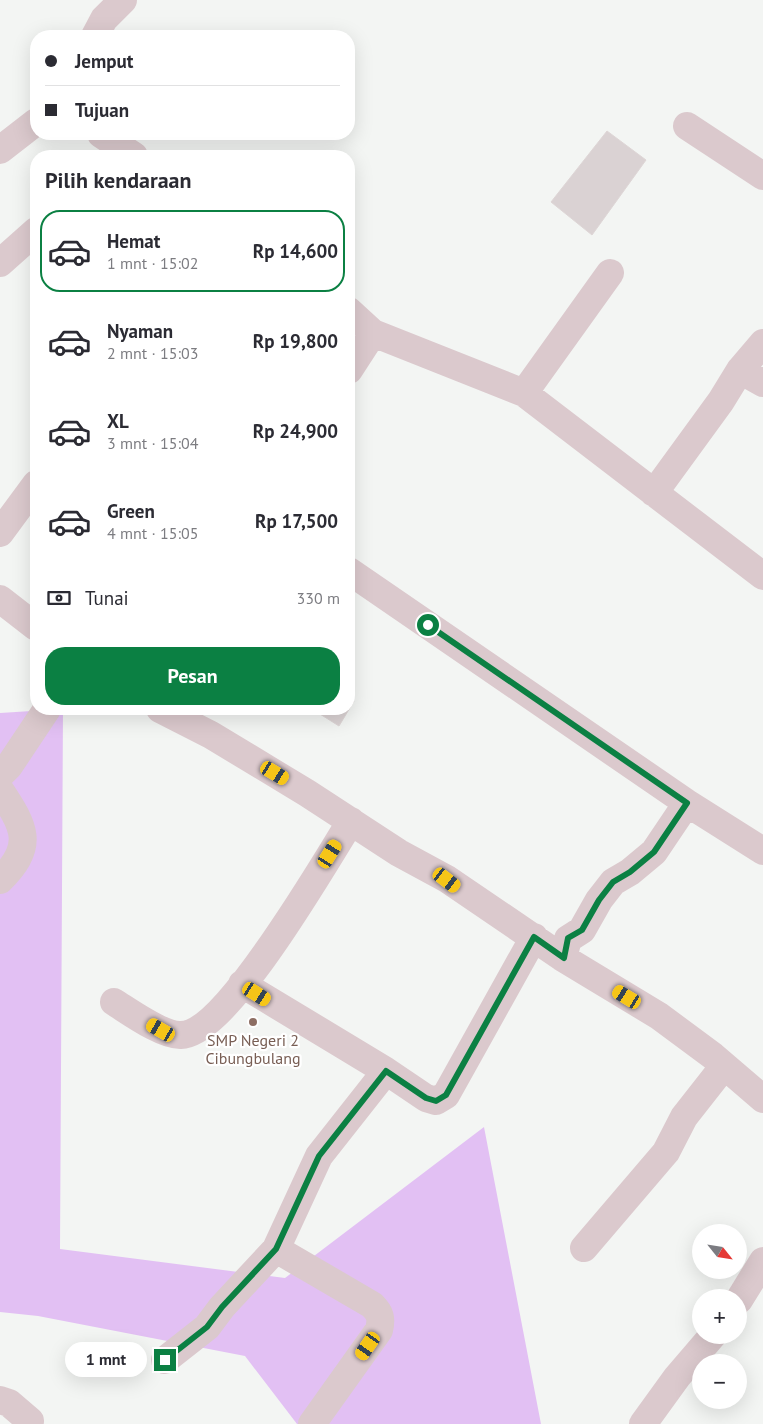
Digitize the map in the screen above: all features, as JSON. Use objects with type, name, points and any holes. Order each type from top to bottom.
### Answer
[{"type":"street","points":[[98,30],[104,19],[123,0]]},
{"type":"street","points":[[686,126],[763,176]]},
{"type":"street","points":[[0,150],[30,127]]},
{"type":"street","points":[[108,140],[121,150]]},
{"type":"street","points":[[0,264],[30,236]]},
{"type":"street","points":[[524,393],[610,273]]},
{"type":"street","points":[[355,316],[373,333],[524,393],[763,576]]},
{"type":"street","points":[[355,361],[373,333]]},
{"type":"street","points":[[654,493],[721,401],[751,377],[763,343]]},
{"type":"street","points":[[0,533],[30,492]]},
{"type":"street","points":[[355,575],[687,803],[763,851]]},
{"type":"street","points":[[0,599],[30,622]]},
{"type":"street","points":[[0,774],[9,766],[43,715]]},
{"type":"street","points":[[172,715],[211,735],[351,821],[399,853],[447,880],[564,958],[659,1016],[763,1098]]},
{"type":"street","points":[[0,790],[19,820],[23,834],[16,865],[0,880]]},
{"type":"street","points":[[564,958],[568,938],[582,930],[599,900],[613,882],[630,872],[654,852],[687,803]]},
{"type":"street","points":[[114,1002],[161,1030],[180,1036],[192,1034],[215,1016],[242,984],[288,921],[351,821]]},
{"type":"street","points":[[242,984],[386,1071],[426,1098],[436,1101],[446,1095],[534,937]]},
{"type":"street","points":[[584,1248],[666,1152],[684,1117],[724,1066]]},
{"type":"street","points":[[165,1360],[207,1327],[222,1307],[276,1249],[319,1156],[386,1071]]},
{"type":"street","points":[[276,1249],[372,1305],[379,1313],[381,1320],[379,1330],[312,1424]]},
{"type":"street","points":[[746,1289],[763,1261]]},
{"type":"street","points":[[642,1424],[677,1377],[706,1344]]},
{"type":"street","points":[[0,1400],[9,1403],[30,1421]]},
{"type":"shaded area","points":[[30,711],[30,715],[63,715],[60,1249],[285,1278],[484,1127],[541,1424],[297,1424],[245,1356],[38,1316],[0,1312],[0,713]]},
{"type":"building","points":[[607,131],[646,160],[592,235],[551,202]]},
{"type":"building","points":[[322,715],[346,715],[339,726]]},
{"type":"place","name":"SMP Negeri 2 Cibungbulang","points":[[253,1022]]},
{"type":"route","points":[[165,1360],[207,1327],[222,1307],[276,1249],[319,1156],[386,1071],[426,1098],[436,1101],[446,1095],[534,937],[564,958],[568,938],[582,930],[599,900],[613,882],[630,872],[654,852],[687,803],[665,786],[428,625]]}]
